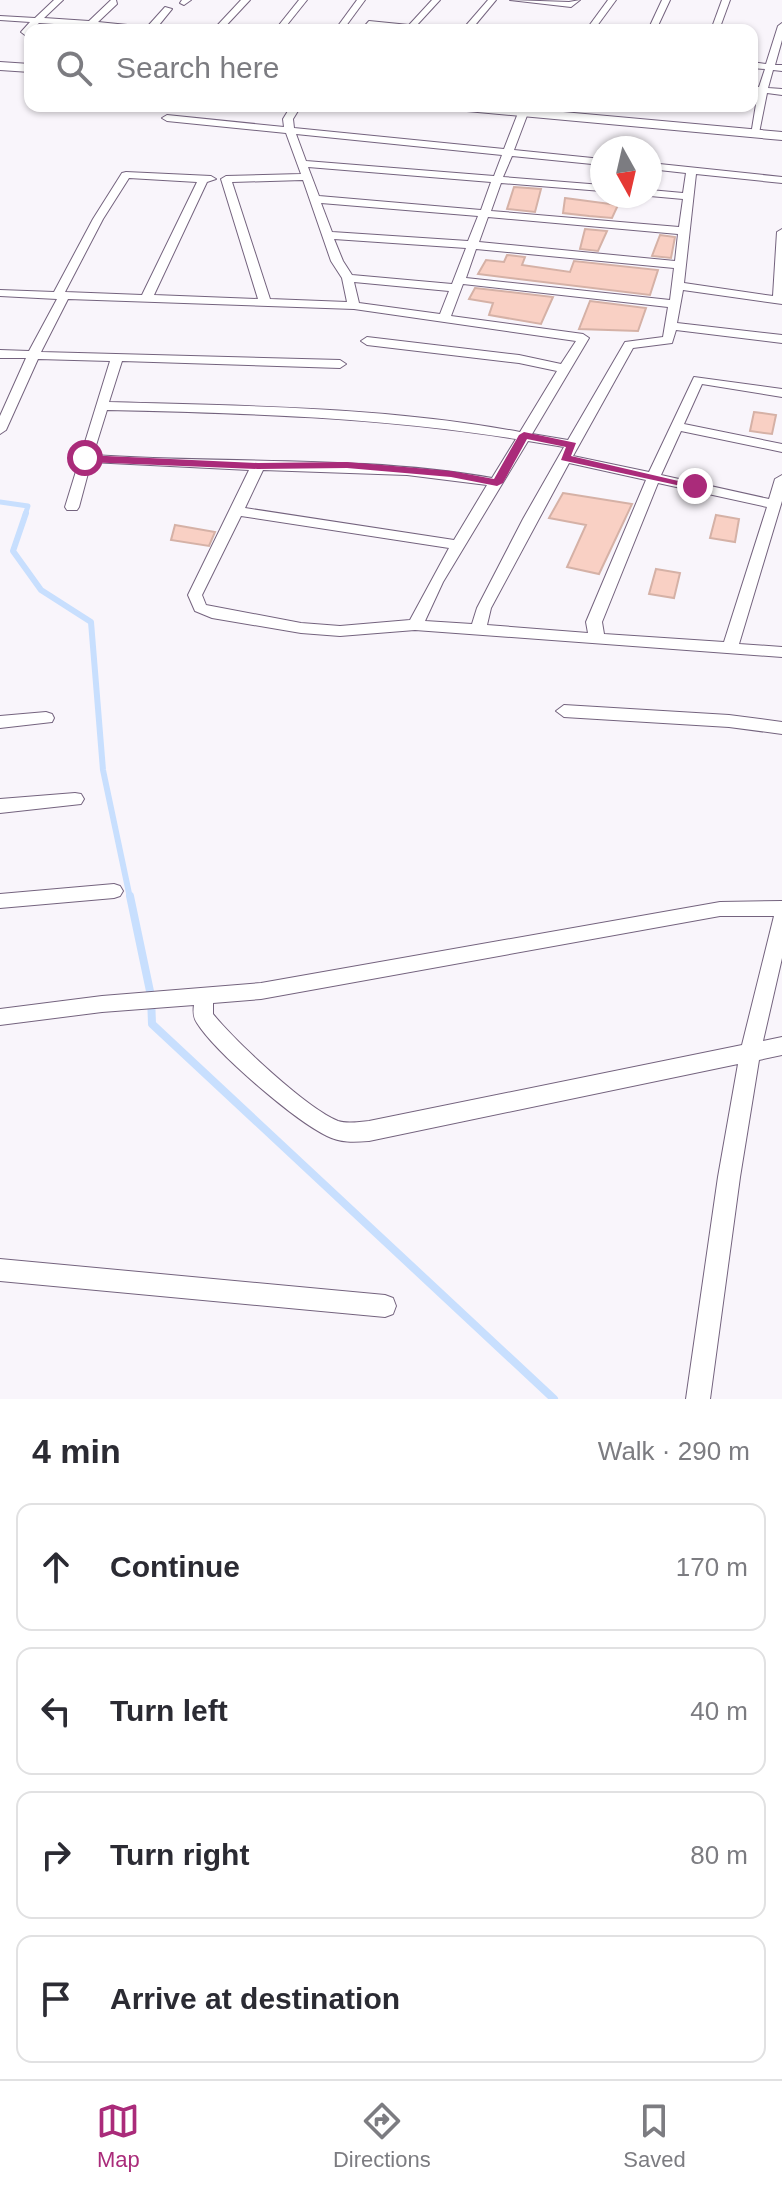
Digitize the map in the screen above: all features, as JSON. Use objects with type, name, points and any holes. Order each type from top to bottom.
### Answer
[{"type":"street","points":[[34,24],[59,0]]},
{"type":"street","points":[[223,24],[246,0]]},
{"type":"street","points":[[284,24],[303,0]]},
{"type":"street","points":[[343,24],[361,0]]},
{"type":"street","points":[[414,24],[436,0]]},
{"type":"street","points":[[471,24],[492,0]]},
{"type":"street","points":[[514,0],[560,5],[571,5],[576,0]]},
{"type":"street","points":[[594,24],[612,0]]},
{"type":"street","points":[[655,24],[666,0]]},
{"type":"street","points":[[717,24],[726,0]]},
{"type":"street","points":[[91,24],[114,2]]},
{"type":"street","points":[[154,24],[168,9]]},
{"type":"street","points":[[0,18],[63,24]]},
{"type":"street","points":[[758,88],[770,66],[782,26]]},
{"type":"street","points":[[758,65],[782,68]]},
{"type":"street","points":[[0,66],[24,68]]},
{"type":"street","points":[[758,90],[782,92]]},
{"type":"street","points":[[292,112],[288,119],[337,261],[348,278],[354,306]]},
{"type":"street","points":[[444,319],[507,153],[532,112]]},
{"type":"street","points":[[543,112],[782,136]]},
{"type":"street","points":[[754,133],[755,112]]},
{"type":"street","points":[[167,118],[590,161]]},
{"type":"street","points":[[303,164],[590,187]]},
{"type":"street","points":[[662,167],[782,180]]},
{"type":"street","points":[[478,629],[484,608],[629,345],[668,340],[678,286],[691,170]]},
{"type":"street","points":[[0,430],[6,402],[35,355],[98,219],[126,175],[203,179],[307,177]]},
{"type":"street","points":[[147,297],[203,179]]},
{"type":"street","points":[[226,179],[265,303]]},
{"type":"street","points":[[662,194],[689,197]]},
{"type":"street","points":[[316,199],[485,211],[684,231]]},
{"type":"street","points":[[678,286],[781,300],[782,232]]},
{"type":"street","points":[[329,235],[679,265]]},
{"type":"street","points":[[348,278],[456,284],[673,304]]},
{"type":"street","points":[[0,293],[354,306],[583,338],[459,545],[415,625]]},
{"type":"street","points":[[672,326],[782,339]]},
{"type":"street","points":[[367,341],[519,359],[566,369]]},
{"type":"street","points":[[0,354],[340,364]]},
{"type":"street","points":[[72,507],[117,358]]},
{"type":"street","points":[[597,637],[594,622],[653,478],[698,380],[782,393]]},
{"type":"street","points":[[101,406],[347,413],[524,435],[572,445]]},
{"type":"street","points":[[677,426],[782,448]]},
{"type":"street","points":[[85,458],[258,466],[347,465],[451,474],[497,483]]},
{"type":"street","points":[[565,458],[774,504]]},
{"type":"street","points":[[258,466],[195,595],[200,608],[228,618],[340,631],[415,625],[782,652]]},
{"type":"street","points":[[729,650],[782,479]]},
{"type":"street","points":[[238,511],[459,545]]},
{"type":"street","points":[[564,711],[729,721],[782,728]]},
{"type":"street","points":[[0,722],[46,718]]},
{"type":"street","points":[[0,806],[75,799]]},
{"type":"street","points":[[0,901],[114,891]]},
{"type":"street","points":[[0,1017],[102,1004],[261,991],[720,909],[782,908]]},
{"type":"street","points":[[698,1399],[729,1177],[750,1054],[782,918]]},
{"type":"street","points":[[204,994],[203,1016],[225,1043],[319,1122],[344,1133],[369,1131],[782,1046]]},
{"type":"street","points":[[0,1270],[385,1306]]},
{"type":"building","points":[[514,187],[541,189],[535,212],[507,209]]},
{"type":"building","points":[[565,198],[590,201],[590,208],[617,208],[612,218],[563,213]]},
{"type":"building","points":[[585,229],[607,231],[598,251],[580,249]]},
{"type":"building","points":[[660,235],[675,237],[671,258],[652,256]]},
{"type":"building","points":[[507,255],[525,257],[522,265],[570,272],[574,261],[658,270],[650,295],[478,274],[486,260],[504,262]]},
{"type":"building","points":[[475,288],[553,297],[541,324],[489,315],[493,303],[469,299]]},
{"type":"building","points":[[590,301],[646,308],[638,331],[579,329]]},
{"type":"building","points":[[754,412],[776,415],[772,434],[750,431]]},
{"type":"building","points":[[563,493],[632,504],[599,574],[567,567],[586,525],[549,518]]},
{"type":"building","points":[[716,515],[739,519],[735,542],[710,538]]},
{"type":"building","points":[[175,525],[215,532],[209,546],[171,540]]},
{"type":"building","points":[[656,569],[680,573],[674,598],[649,594]]},
{"type":"waterway","points":[[0,502],[28,506],[25,515]]},
{"type":"waterway","points":[[26,513],[13,551],[41,590],[91,622],[103,770],[130,898]]},
{"type":"waterway","points":[[130,896],[151,996],[152,1024],[554,1399]]},
{"type":"route","points":[[85,458],[258,466],[347,465],[451,474],[497,483],[524,435],[572,445],[565,458],[695,486]]}]
